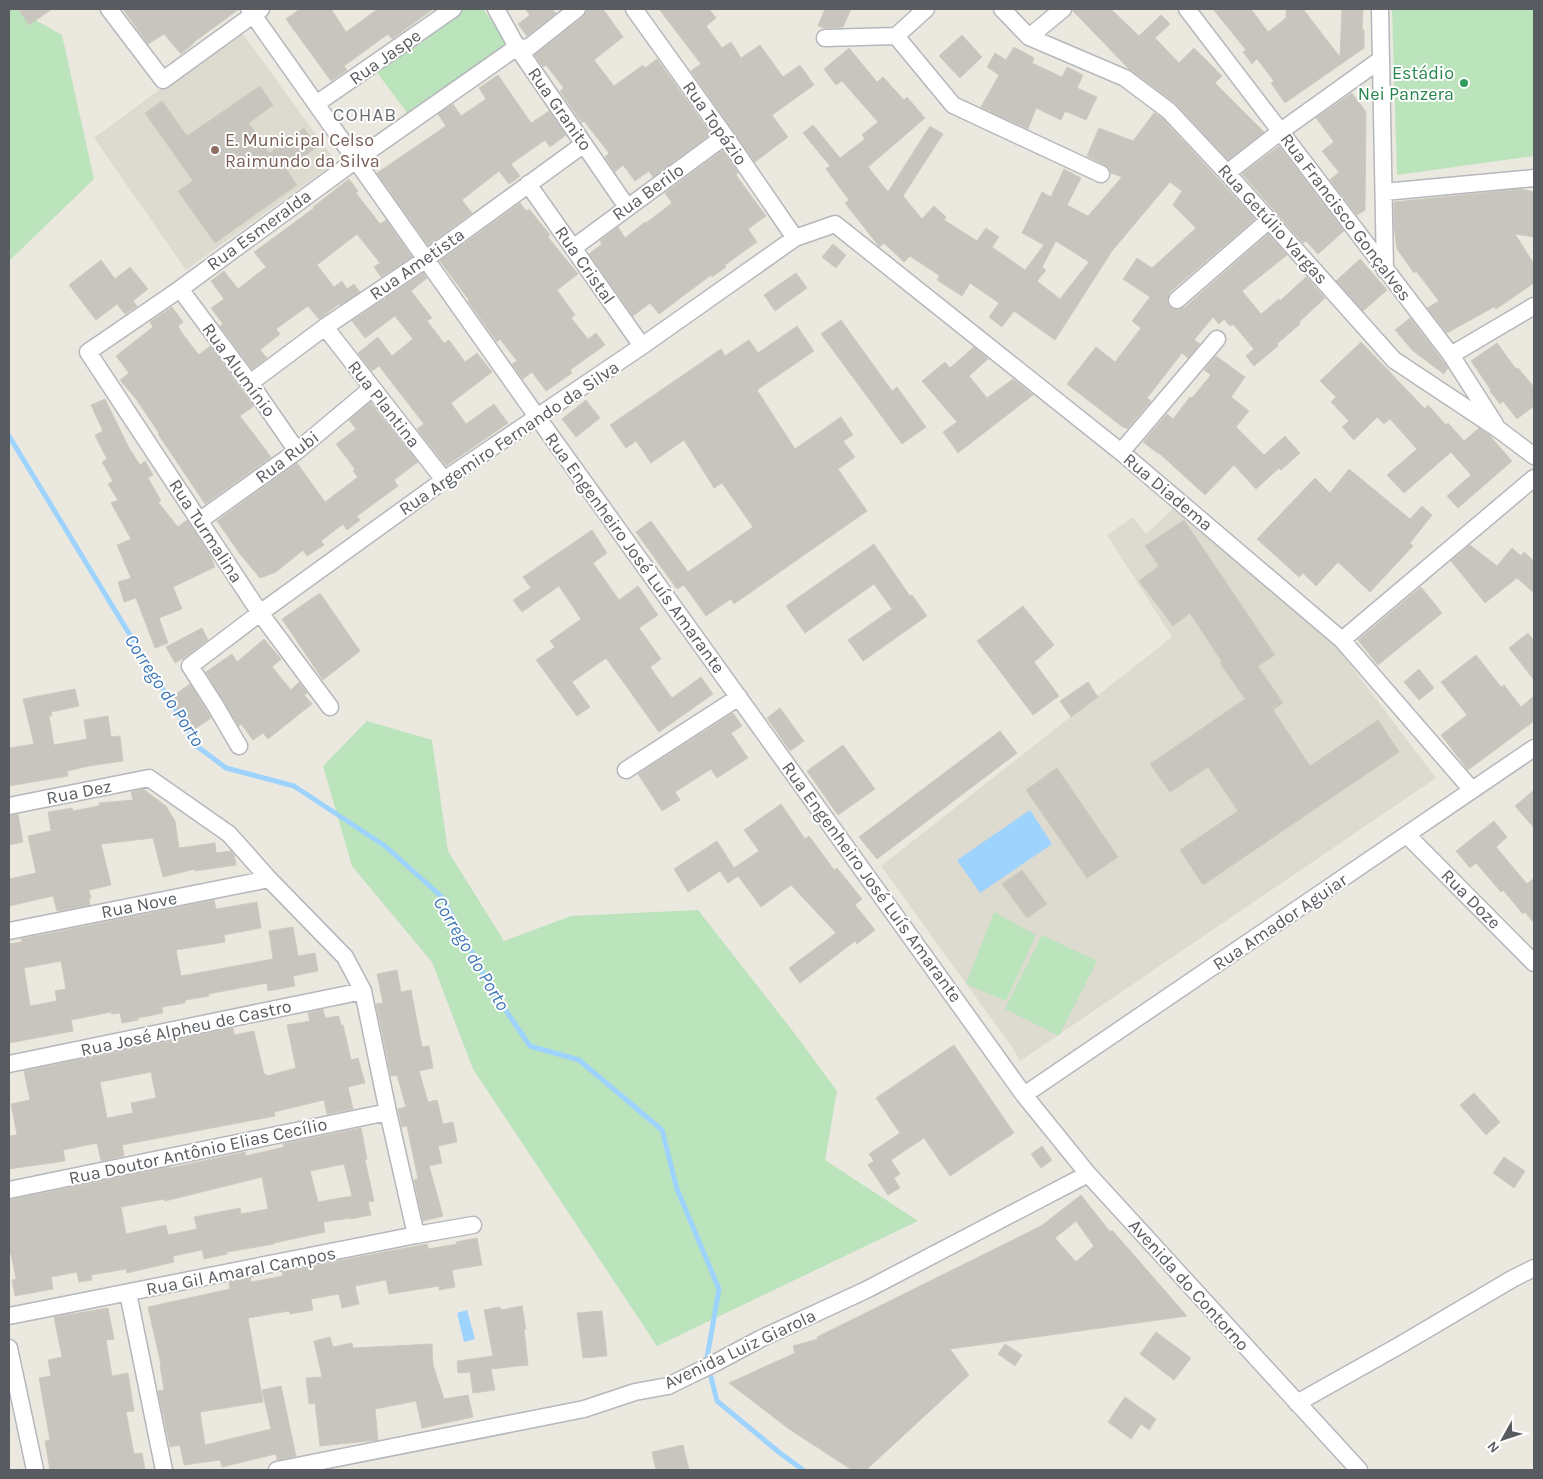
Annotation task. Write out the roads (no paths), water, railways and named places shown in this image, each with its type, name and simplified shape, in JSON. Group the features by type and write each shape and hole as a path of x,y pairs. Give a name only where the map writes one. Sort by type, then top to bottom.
{"street":[{"path":"110,9 163,80 254,11"},
{"name":"Rua Jaspe","path":"316,104 453,9"},
{"name":"Rua Granito","path":"496,9 517,47 627,207"},
{"name":"Rua Esmeralda","path":"88,352 180,289 356,160 517,47 528,48 578,9"},
{"name":"Rua Topázio","path":"634,9 795,238"},
{"path":"825,38 896,36 926,9"},
{"name":"Rua Getúlio Vargas","path":"1002,9 1029,38 1125,78 1169,111 1394,360 1498,429 1534,456"},
{"path":"1029,38 1063,9"},
{"name":"Rua Francisco Gonçalves","path":"1187,9 1385,270 1452,355 1498,429"},
{"path":"1380,9 1385,270"},
{"name":"Rua Engenheiro José Luís Amarante","path":"254,11 316,104 538,418 1024,1095"},
{"path":"896,36 953,104 1101,174"},
{"path":"1227,173 1281,131 1380,60"},
{"name":"Rua Berilo","path":"573,248 725,136"},
{"name":"Rua Ametista","path":"250,383 325,327 426,259 584,144"},
{"path":"1384,192 1534,178"},
{"name":"Rua Cristal","path":"528,184 642,346"},
{"path":"1177,300 1269,220"},
{"name":"Rua Argemiro Fernando da Silva","path":"239,746 190,666 444,480 538,418 795,238 835,224"},
{"name":"Rua Diadema","path":"835,224 1121,452 1342,640 1472,790"},
{"name":"Rua Alumínio","path":"180,289 298,451"},
{"path":"1452,355 1534,306"},
{"name":"Rua Plantina","path":"325,327 444,480"},
{"path":"1121,452 1217,339"},
{"name":"Rua Turmalina","path":"88,352 260,613 330,706"},
{"name":"Rua Rubi","path":"199,521 298,451 372,388"},
{"path":"1342,640 1534,478"},
{"path":"626,770 739,697"},
{"name":"Rua Amador Aguiar","path":"1024,1095 1534,748"},
{"name":"Rua Dez","path":"9,806 149,778 228,834 270,879"},
{"name":"Rua Doze","path":"1407,836 1534,963"},
{"path":"270,879 345,957 363,991 416,1235"},
{"name":"Rua Nove","path":"9,931 270,879"},
{"name":"Rua José Alpheu de Castro","path":"9,1064 363,991"},
{"name":"Avenida do Contorno","path":"1024,1095 1088,1174 1358,1470"},
{"name":"Rua Doutor Antônio Elias Cecílio","path":"9,1190 388,1112"},
{"name":"Avenida Luiz Giarola","path":"277,1470 584,1409 635,1392 668,1386 866,1290 1088,1174"},
{"name":"Rua Gil Amaral Campos","path":"9,1316 473,1225"},
{"path":"1297,1403 1534,1268"},
{"path":"128,1294 164,1470"},
{"path":"9,1348 34,1470"}],"water":[{"path":"1030,810 1052,844 980,893 957,860"},
{"path":"467,1310 475,1339 464,1342 457,1313"}],"waterway":[{"name":"Corrego do Porto","path":"9,436 198,747 226,768 294,786 385,846 442,897 492,990 530,1046 579,1060 662,1130 677,1189 719,1289 707,1358"},
{"name":"Corrego do Porto","path":"711,1377 717,1401 803,1470"}],"place":[{"name":"Estádio Nei Panzera","path":"1464,83"},
{"name":"E. Municipal Celso Raimundo da Silva","path":"215,150"}],"district":[{"name":"COHAB","path":"365,114"}]}
